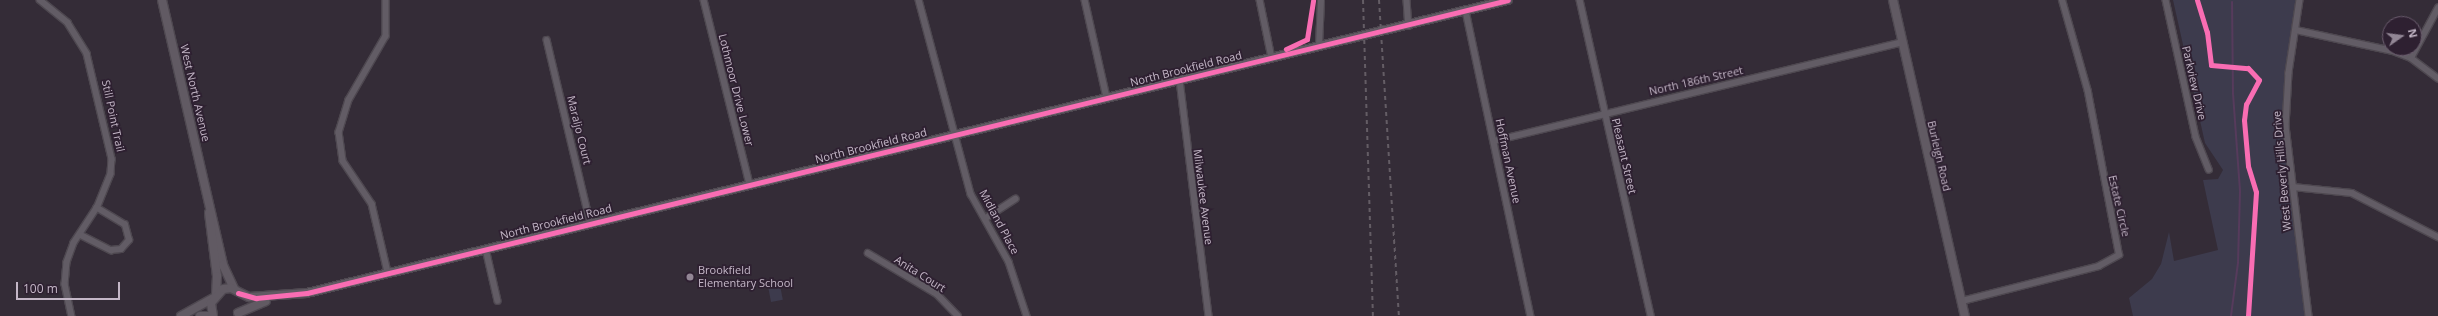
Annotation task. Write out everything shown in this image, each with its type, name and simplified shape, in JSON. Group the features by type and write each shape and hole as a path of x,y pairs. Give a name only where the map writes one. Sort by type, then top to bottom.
{"street":[{"name":"Still Point Trail","path":"40,0 78,36 95,75 112,159 111,174 97,208 70,253 65,276 72,316"},
{"name":"West North Avenue","path":"162,0 207,190 223,265 236,291"},
{"path":"386,0 386,36 349,100 338,132 343,161 374,209 388,272"},
{"name":"Lothmoor Drive Lower","path":"704,0 750,185"},
{"name":"Midland Place","path":"919,0 954,136 972,194 1009,262 1028,316"},
{"path":"1085,0 1107,98"},
{"path":"1260,0 1272,58"},
{"path":"1319,46 1321,0"},
{"path":"1407,0 1409,26"},
{"name":"North Brookfield Road","path":"236,291 249,298 280,296 388,272 954,136 1319,46 1409,26 1508,0"},
{"name":"Pleasant Street","path":"1580,0 1603,113 1651,316"},
{"name":"Burleigh Road","path":"1893,0 1965,316"},
{"name":"Estate Circle","path":"1962,301 2099,266 2119,255 2088,92 2062,0"},
{"name":"Parkview Drive","path":"2166,0 2196,137 2209,170"},
{"name":"West Beverly Hills Drive","path":"2300,0 2286,112 2293,187 2309,316"},
{"path":"2411,58 2438,8"},
{"name":"Hoffman Avenue","path":"1466,11 1531,316"},
{"path":"2296,30 2369,44 2411,58 2438,78"},
{"name":"Maraljo Court","path":"547,40 591,224"},
{"name":"North 186th Street","path":"1494,141 1603,113 1902,42"},
{"name":"Milwaukee Avenue","path":"1180,80 1209,316"},
{"path":"2293,187 2352,193 2438,237"},
{"name":"West North Avenue","path":"207,190 217,276 213,316"},
{"path":"986,218 1015,199"},
{"path":"81,235 111,250 121,249 129,240 125,226 97,208"},
{"path":"486,249 498,301"},
{"name":"Anita Court","path":"868,253 937,294 958,316"},
{"path":"181,316 223,289 236,291 237,315"},
{"name":"North Brookfield Road","path":"237,315 280,296"},
{"path":"200,316 208,316"}],"shaded area":[{"path":"2173,0 2298,0 2283,103 2287,165 2307,316 2133,316 2129,298 2152,279 2161,264 2169,232 2174,261 2218,250 2203,180 2218,179 2223,170 2205,143"},
{"path":"779,280 783,300 771,302 767,282"}],"waterway":[{"path":"2231,316 2238,263 2240,191 2233,94 2232,2"}],"railway":[{"path":"1363,0 1373,316"},
{"path":"1379,0 1399,316"}],"cycle path":[{"path":"1286,49 1307,39 1313,0"},
{"path":"238,293 256,298 307,293 1508,0"},
{"path":"2197,0 2207,32 2211,65 2248,68 2259,80 2246,104 2244,120 2248,166 2256,192 2248,316"}],"place":[{"name":"Brookfield Elementary School","path":"690,277"}]}
